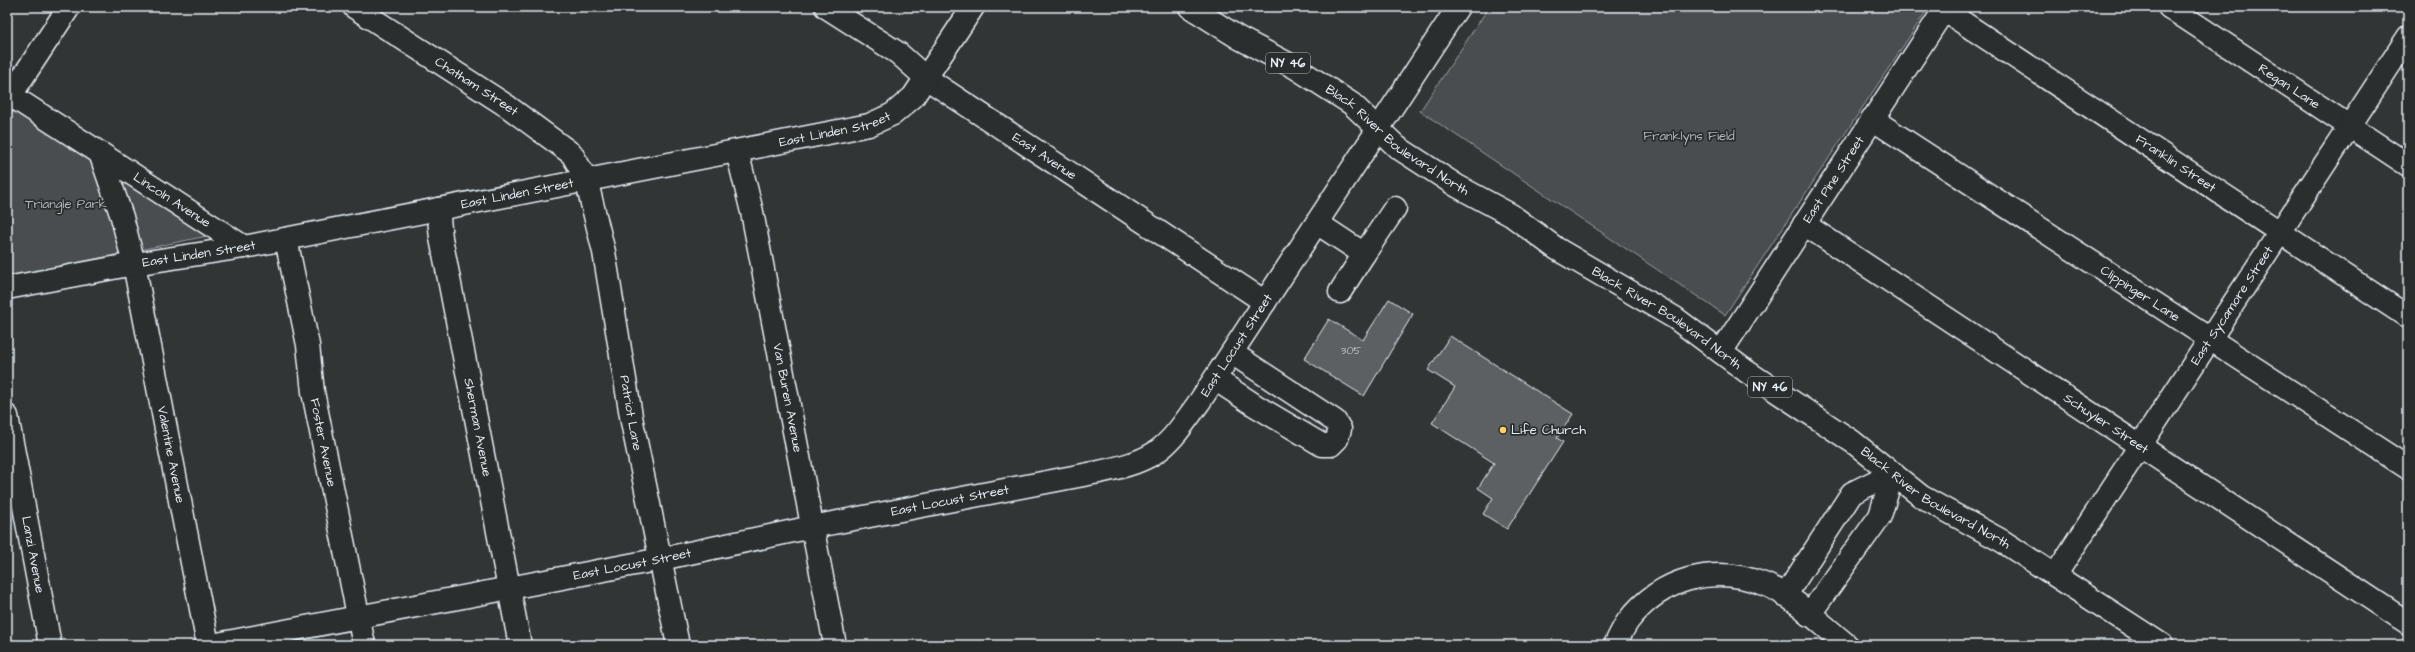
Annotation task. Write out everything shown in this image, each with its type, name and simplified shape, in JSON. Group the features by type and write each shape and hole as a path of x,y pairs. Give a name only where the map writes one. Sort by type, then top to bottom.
{"street":[{"path":"8,96 69,7"},
{"name":"Chatham Street","path":"354,7 507,106 572,154 586,179"},
{"name":"East Avenue","path":"826,7 898,53 926,78 1265,302"},
{"name":"East Linden Street","path":"7,288 134,264 244,247 586,179 869,125 893,114 913,97 973,7"},
{"name":"Black River Boulevard North","path":"1190,7 1238,38 1296,68 1346,100 1397,147 1450,182 1511,215 1557,249 1669,314 1746,371 1853,442 1922,497 1973,524 2056,574 2162,645"},
{"name":"East Locust Street","path":"212,645 661,559 812,527 1131,465 1151,456 1174,438 1215,379 1458,7"},
{"name":"Regan Lane","path":"2170,7 2408,165"},
{"name":"East Pine Street","path":"1721,352 1945,9"},
{"name":"Franklin Street","path":"1945,9 2408,317"},
{"name":"East Sycamore Street","path":"2056,574 2408,37"},
{"name":"Lincoln Avenue","path":"8,96 100,153 244,247"},
{"name":"Clippinger Lane","path":"1872,119 2210,337 2408,468"},
{"name":"Van Buren Avenue","path":"737,151 752,212 835,645"},
{"name":"Lincoln Avenue","path":"100,153 122,217 134,264"},
{"name":"Patriot Lane","path":"586,179 604,252 632,422 678,645"},
{"path":"1340,292 1395,208"},
{"name":"Sherman Avenue","path":"438,209 441,238 520,645"},
{"path":"1317,223 1364,254"},
{"name":"Schuyler Street","path":"1804,224 2408,623"},
{"name":"Foster Avenue","path":"286,239 308,345 313,392 364,645"},
{"name":"Valentine Avenue","path":"134,264 208,645"},
{"path":"1215,379 1256,406 1322,445 1331,445 1337,439 1340,429 1335,421 1232,353"},
{"name":"Lanzi Avenue","path":"7,416 50,645"},
{"path":"1785,596 1852,494 1893,473"},
{"path":"1809,615 1880,516 1893,473"},
{"path":"1615,645 1628,622 1637,611 1652,598 1681,580 1706,574 1738,577 1765,584 1785,596 1847,645"}],"green space":[{"name":"Franklyns Field","path":"1489,7 1929,7 1725,315 1420,111"},
{"name":"Triangle Park","path":"7,98 222,233 7,277"}],"building":[{"path":"1389,299 1413,314 1364,396 1304,359 1329,319 1363,340"},
{"name":"Life Church","path":"1450,336 1573,414 1557,438 1563,442 1507,529 1483,514 1493,498 1478,488 1494,463 1432,423 1455,387 1428,370"}],"place":[{"name":"Life Church","path":"1503,430"}]}
